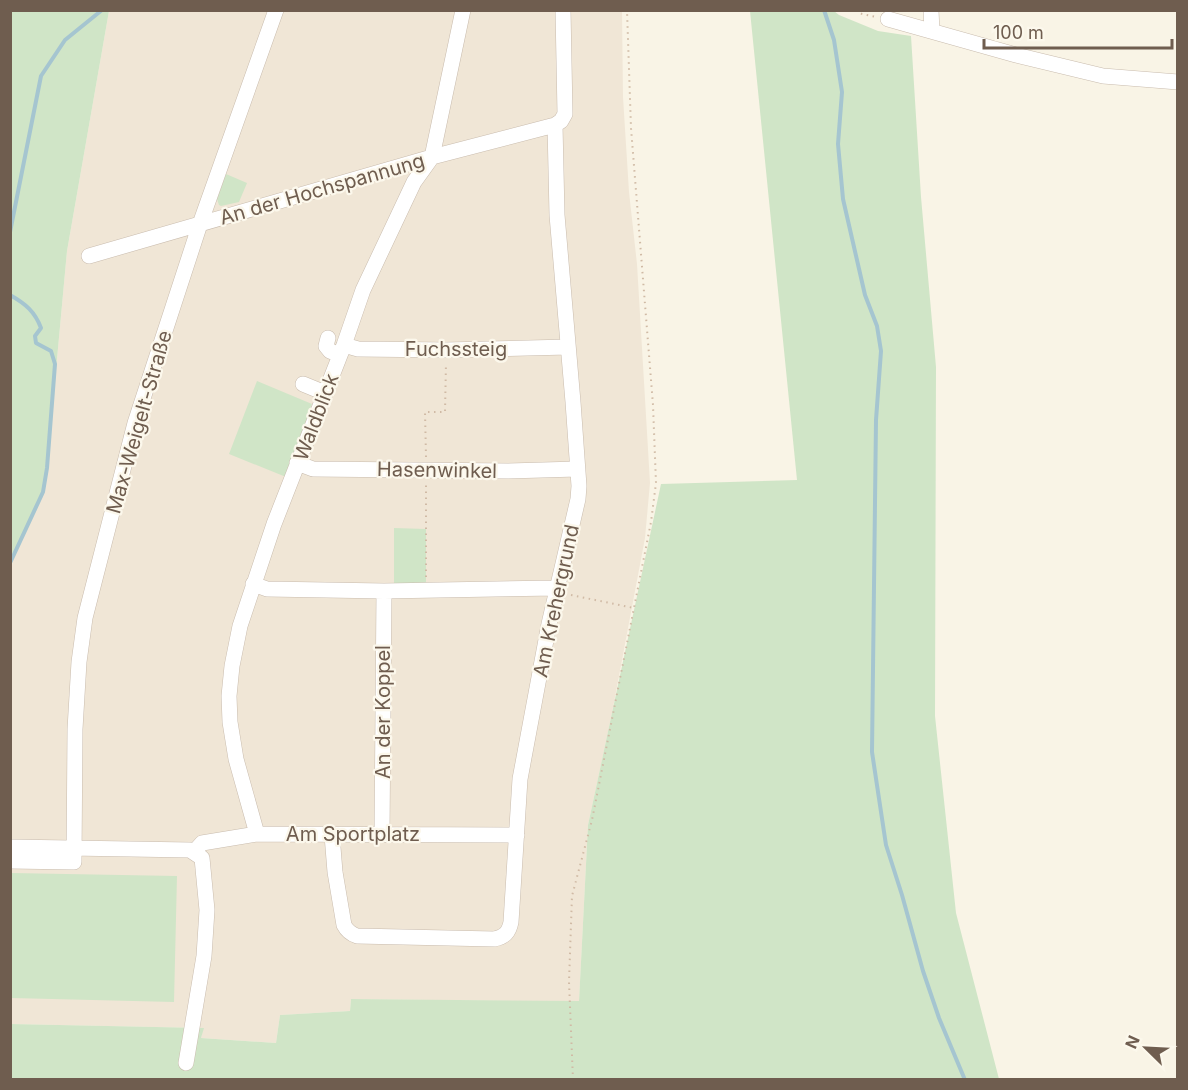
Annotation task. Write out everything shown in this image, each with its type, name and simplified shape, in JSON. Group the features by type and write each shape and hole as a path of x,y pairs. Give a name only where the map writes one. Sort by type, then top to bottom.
{"street":[{"name":"Max-Weigelt-Straße","path":"75,847 75,729 86,618 135,423 200,224 276,10"},
{"name":"Waldblick","path":"257,834 236,759 230,722 235,647 240,626 253,584 363,290 414,182 432,158 463,10"},
{"name":"Am Krehergrund","path":"332,834 335,873 344,925 351,934 494,939 501,938 507,933 510,927 518,835 520,779 556,590 578,499 579,486 557,215 555,125 566,114 563,10"},
{"path":"931,10 932,31"},
{"path":"888,19 1016,55 1103,76 1178,82"},
{"name":"An der Hochspannung","path":"89,256 555,125"},
{"path":"379,173 379,189"},
{"path":"328,338 326,346 328,349 342,350"},
{"name":"Fuchssteig","path":"342,350 568,347"},
{"path":"303,384 325,393"},
{"name":"Hasenwinkel","path":"297,464 313,469 508,471 577,469"},
{"path":"253,584 267,590 556,590"},
{"name":"An der Koppel","path":"382,834 384,591"},
{"name":"Am Sportplatz","path":"10,848 75,847 190,850 194,852 202,843 257,834 518,835"},
{"path":"10,861 74,862 75,847"},
{"path":"186,1063 204,956 207,909 202,858 194,852"}],"path":[{"path":"573,1080 569,982 572,896 592,820 651,522 656,483 654,405 631,128 627,10"},
{"path":"856,10 862,14 888,19"},
{"path":"426,589 425,412 445,412 446,350"},
{"path":"556,590 634,608"}],"shaded area":[{"path":"109,11 622,11 623,97 629,192 637,264 650,483 645,538 588,825 579,1002 351,999 350,1011 280,1015 276,1043 201,1038 203,1028 11,1024 11,563 45,489 67,251"}],"green space":[{"path":"11,10 109,11 67,251 45,489 11,563"},
{"path":"750,11 834,11 878,31 911,36 921,197 936,367 935,716 956,913 999,1079 11,1080 11,1024 204,1028 201,1038 276,1043 280,1015 350,1011 351,999 579,1001 588,825 661,484 797,480"},
{"path":"226,174 247,183 239,202 221,206 217,199"},
{"path":"257,381 312,404 286,477 229,454"},
{"path":"394,528 426,529 426,589 394,590"},
{"path":"11,873 177,876 174,1002 11,998"}],"waterway":[{"path":"10,232 41,76 65,40 102,10"},
{"path":"824,10 834,40 842,92 838,144 843,199 865,295 877,326 881,351 876,420 872,752 886,845 923,971 939,1018 965,1080"},
{"path":"10,295 25,305 36,317 41,328 35,336 36,343 51,351 55,364 43,492 10,563"}]}
